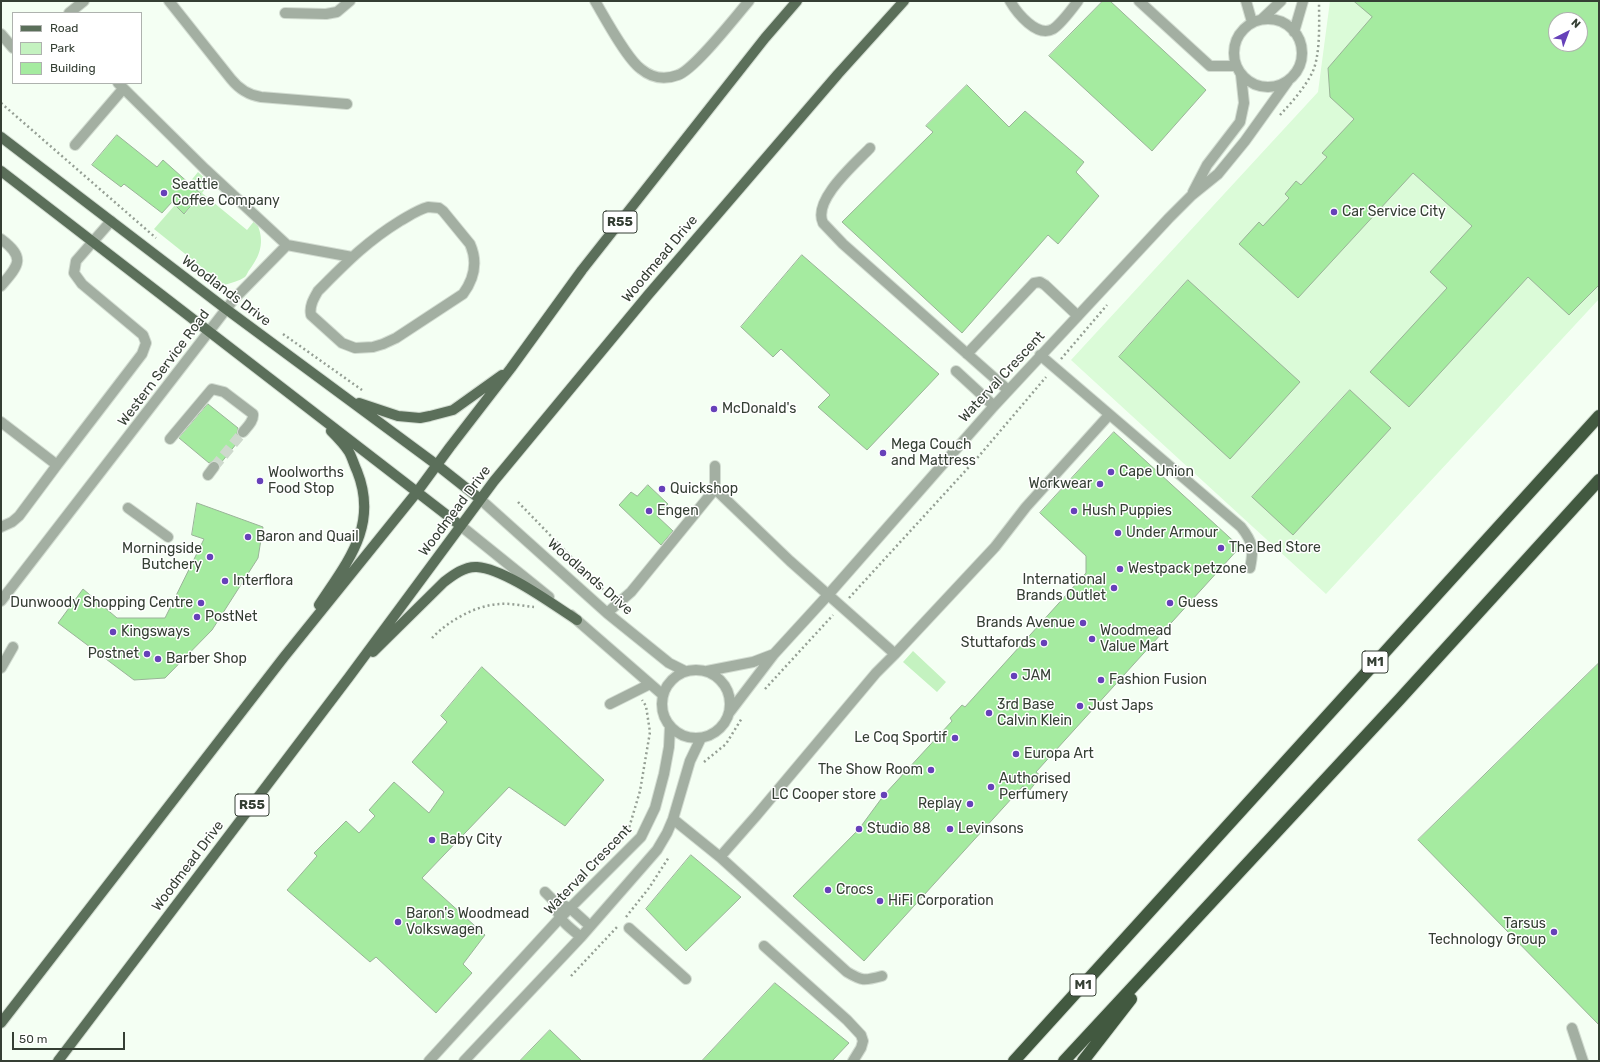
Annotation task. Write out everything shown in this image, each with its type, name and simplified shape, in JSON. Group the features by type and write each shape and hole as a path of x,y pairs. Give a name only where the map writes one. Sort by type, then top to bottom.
{"highway":[{"name":"M1","path":"1014,1061 1599,416"},
{"name":"M1","path":"1064,1061 1399,700 1599,480"},
{"path":"1083,1061 1180,935"}],"main road":[{"name":"R55","path":"1,1022 284,657 417,492 512,368 582,270 765,38 797,1"},
{"name":"Woodmead Drive","path":"58,1061 349,677 480,499 648,295 838,74 904,1"},
{"name":"Woodlands Drive","path":"1,137 226,309 437,465 480,499"},
{"path":"1,171 94,241 461,526"},
{"path":"344,397 370,408 398,416 420,418 453,410 512,368"},
{"path":"284,657 351,557 358,543 364,518 365,496 349,452 318,415"},
{"path":"349,677 444,582 453,575 469,568 477,567 495,571 529,589 577,620"}],"street":[{"path":"70,12 84,1"},
{"path":"169,1 231,79 242,90 254,96 261,97 347,104"},
{"path":"285,13 326,14 337,12 350,1"},
{"path":"595,1 629,56 640,69 653,76 668,78 680,75 692,66 750,1"},
{"path":"1010,1 1022,18 1039,30 1045,30 1054,28 1078,1"},
{"path":"1139,1 1210,66 1236,66"},
{"path":"1246,1 1257,21"},
{"path":"1257,21 1272,19 1282,22 1294,32 1301,45 1302,55 1296,74 1279,86 1269,88 1254,84 1241,76 1233,56 1234,46 1238,36 1244,28 1257,21 1281,1"},
{"path":"1294,32 1303,1"},
{"path":"1,34 12,47"},
{"name":"Waterval Crescent","path":"1192,195 1207,164 1240,122 1244,103 1241,76"},
{"name":"Waterval Crescent","path":"729,713 774,654 828,595 1008,390 1162,225 1192,195 1218,174 1245,141 1288,81"},
{"path":"76,145 121,86 205,169 287,245 352,257"},
{"path":"870,148 831,189 821,210 821,219 823,223 843,244 1008,390"},
{"path":"428,207 443,211 470,244 473,250 475,266 471,281 464,294 396,338 373,347 355,348 342,344 314,319 310,312 318,291 352,257 381,233 419,210 428,207"},
{"path":"1,527 12,522 19,516 142,354 146,343 145,338 138,330 82,284 76,276 74,269 76,261 111,221"},
{"path":"1,239 15,252 18,260 16,267 1,286"},
{"name":"Western Service Road","path":"1,601 226,309 239,293 287,245"},
{"path":"967,354 1034,283 1040,282 1045,285 1078,316"},
{"path":"1040,355 1109,416 1241,527 1252,543 1253,550 1250,568"},
{"path":"956,371 994,406"},
{"path":"170,438 212,389 224,392 253,414 250,423 242,432"},
{"path":"720,857 876,673 995,547 1026,507 1109,416"},
{"path":"1,422 57,465"},
{"path":"607,613 618,605 631,592 715,489 715,466"},
{"path":"715,489 841,607 894,654"},
{"name":"Woodlands Drive","path":"480,499 607,613 669,663 685,671"},
{"path":"128,508 168,537"},
{"path":"461,526 577,620 663,695"},
{"path":"1,668 13,647"},
{"name":"Waterval Crescent","path":"706,671 753,662 774,654"},
{"path":"696,669 706,671 716,676 725,684 730,694 731,706 728,717 722,727 712,734 701,738 690,737 679,733 670,726 662,706 663,695 671,680 685,671 696,669"},
{"path":"610,704 650,684"},
{"name":"Waterval Crescent","path":"429,1061 560,918 641,837 655,808 664,774 669,748 670,726"},
{"path":"464,1061 581,937 657,850 673,819 690,762 701,738"},
{"path":"673,819 720,857 847,972 863,980 882,976"},
{"path":"545,892 555,902 570,908 590,926"},
{"path":"555,902 560,918 581,937"},
{"path":"629,928 686,979"},
{"path":"764,946 847,1020 861,1035 863,1041 861,1048 853,1061"},
{"path":"1572,1028 1583,1061"}],"path":[{"path":"1276,120 1312,74 1317,50 1319,21 1318,1"},
{"path":"1,103 158,240"},
{"path":"763,691 979,456 1054,368 1079,336 1110,302"},
{"path":"278,330 367,394"},
{"path":"518,502 618,605"},
{"path":"432,638 441,628 482,606 501,604 538,607"},
{"path":"613,846 629,828 640,791 650,732 646,706 636,692"},
{"path":"700,764 726,744 738,728 744,715"},
{"path":"571,976 596,950 649,888 671,854"}],"shaded area":[{"path":"1330,1 1599,1 1599,299 1326,594 1071,360 1318,92"}],"green space":[{"path":"198,172 210,183 202,193 247,230 255,220 258,227 261,245 257,257 246,276 238,281 224,285 154,229 175,205 185,214 201,194 189,183"},
{"path":"913,651 946,682 937,692 903,662"}],"building":[{"path":"1103,1 1110,1 1206,90 1152,151 1049,56"},
{"path":"1354,1 1599,1 1599,285 1569,315 1528,277 1409,407 1370,372 1447,288 1430,272 1472,226 1413,173 1298,298 1239,244 1259,222 1263,226 1289,198 1285,194 1296,181 1301,185 1327,157 1322,153 1354,119 1330,97 1328,68 1372,17"},
{"path":"967,85 1009,127 1025,111 1084,162 1076,172 1099,196 1058,244 1048,235 962,333 842,222 933,132 926,126"},
{"path":"117,135 157,167 163,160 201,194 184,214 172,202 162,213 124,184 121,187 92,165"},
{"path":"802,255 939,374 867,450 818,407 830,395 781,349 773,357 741,327"},
{"path":"1188,280 1300,382 1230,459 1119,357"},
{"path":"1350,390 1391,428 1293,535 1252,497"},
{"path":"208,404 238,428 237,434 241,438 220,464 214,461 209,463 179,438"},
{"name":"Woodmead Value Mart","path":"1114,432 1240,547 1036,772 1041,776 1029,791 1023,786 864,961 793,896 859,829 884,795 952,721 950,718 962,705 965,707 1086,573 1086,556 1040,513"},
{"path":"648,485 668,504 657,516 673,531 661,545 619,505 631,492 637,496"},
{"name":"Dunwoody Shopping Centre","path":"197,503 263,527 258,558 212,630 165,678 134,680 58,623 83,589 117,618 165,618 204,539 192,535"},
{"name":"Tarsus Technology Group","path":"1599,663 1599,1025 1418,840"},
{"path":"482,667 604,780 565,826 509,787 422,878 485,935 463,964 472,973 436,1013 376,957 370,962 287,890 317,856 314,853 346,821 359,833 375,816 369,810 394,782 429,813 444,792 412,762 447,722 441,716"},
{"path":"691,855 741,897 686,951 646,909"},
{"path":"775,983 849,1043 832,1061 702,1061"},
{"path":"550,1030 582,1061 520,1061"}],"tunnel":[{"path":"214,467 243,432"}],"place":[{"name":"Seattle Coffee Company","path":"164,193"},
{"name":"Car Service City","path":"1334,212"},
{"name":"McDonald's","path":"714,409"},
{"name":"Mega Couch and Mattress","path":"883,453"},
{"name":"Cape Union","path":"1111,472"},
{"name":"Woolworths Food Stop","path":"260,481"},
{"name":"Workwear","path":"1100,484"},
{"name":"Quickshop","path":"662,489"},
{"name":"Engen","path":"649,511"},
{"name":"Hush Puppies","path":"1074,511"},
{"name":"Under Armour","path":"1118,533"},
{"name":"Baron and Quail","path":"248,537"},
{"name":"The Bed Store","path":"1221,548"},
{"name":"Morningside Butchery","path":"210,557"},
{"name":"Westpack petzone","path":"1120,569"},
{"name":"Interflora","path":"225,581"},
{"name":"International Brands Outlet","path":"1114,588"},
{"name":"Dunwoody Shopping Centre","path":"201,603"},
{"name":"Guess","path":"1170,603"},
{"name":"PostNet","path":"197,617"},
{"name":"Brands Avenue","path":"1083,623"},
{"name":"Kingsways","path":"113,632"},
{"name":"Woodmead Value Mart","path":"1092,639"},
{"name":"Stuttafords","path":"1044,643"},
{"name":"Postnet","path":"147,654"},
{"name":"Barber Shop","path":"158,659"},
{"name":"JAM","path":"1014,676"},
{"name":"Fashion Fusion","path":"1101,680"},
{"name":"Just Japs","path":"1080,706"},
{"name":"3rd Base Calvin Klein","path":"989,713"},
{"name":"Le Coq Sportif","path":"955,738"},
{"name":"Europa Art","path":"1016,754"},
{"name":"The Show Room","path":"931,770"},
{"name":"Authorised Perfumery","path":"991,787"},
{"name":"LC Cooper store","path":"884,795"},
{"name":"Replay","path":"970,804"},
{"name":"Studio 88","path":"859,829"},
{"name":"Levinsons","path":"950,829"},
{"name":"Baby City","path":"432,840"},
{"name":"Crocs","path":"828,890"},
{"name":"HiFi Corporation","path":"880,901"},
{"name":"Baron's Woodmead Volkswagen","path":"398,922"},
{"name":"Tarsus Technology Group","path":"1554,932"}]}
